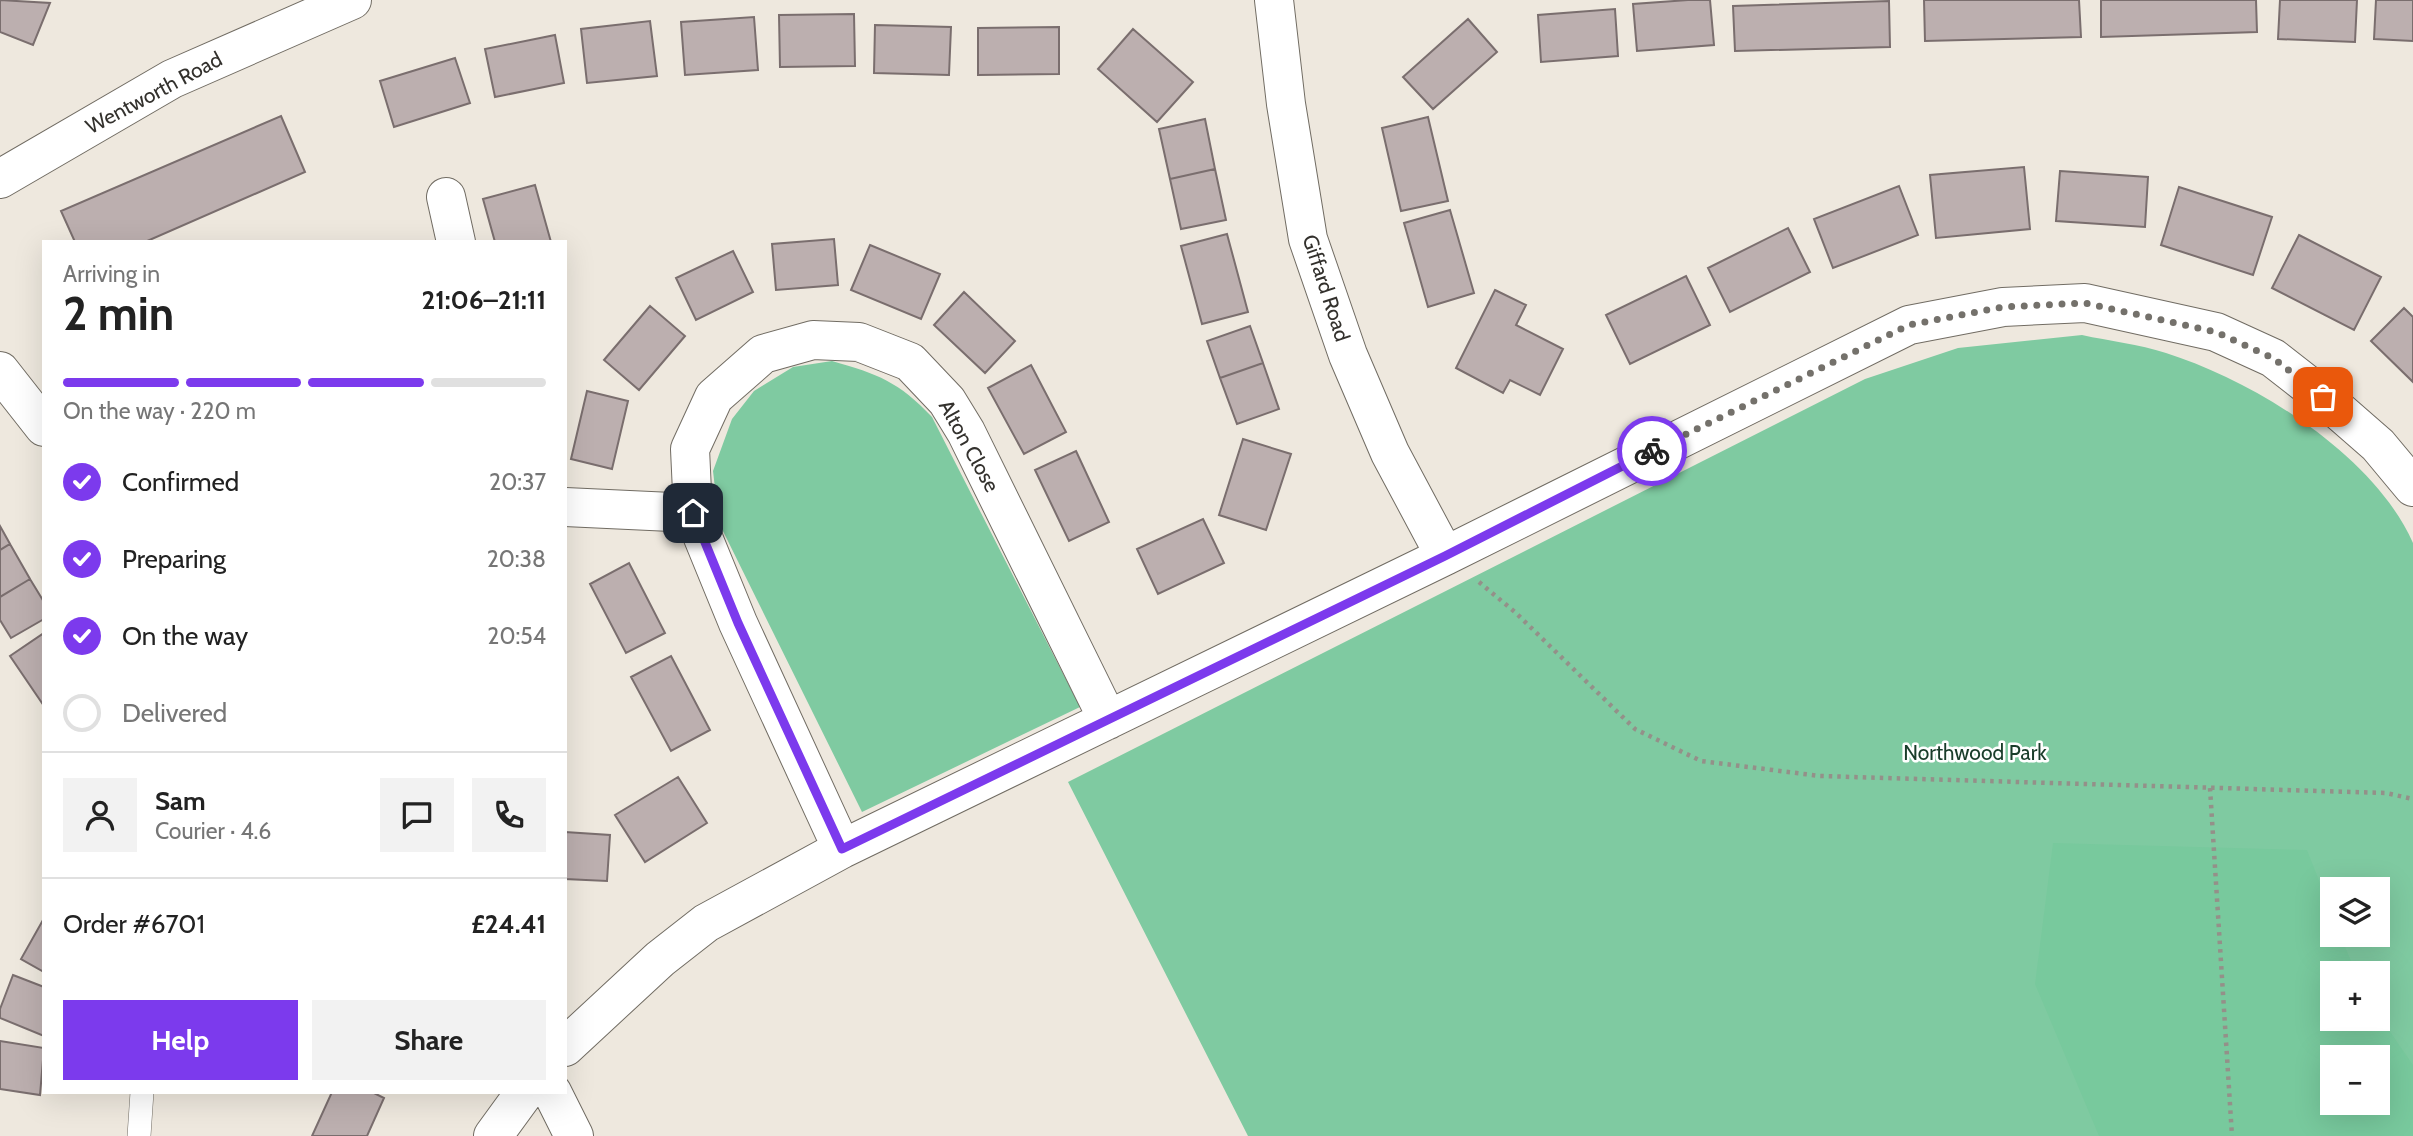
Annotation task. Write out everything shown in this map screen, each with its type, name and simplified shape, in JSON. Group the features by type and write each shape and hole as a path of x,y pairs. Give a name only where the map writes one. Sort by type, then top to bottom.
{"street":[{"name":"Wentworth Road","path":"0,178 172,79 352,0"},
{"name":"Giffard Road","path":"1274,0 1286,104 1308,239 1348,355 1390,453 1445,556"},
{"path":"446,197 456,240"},
{"path":"567,1044 660,959 706,923 842,849 1445,556 1909,325 2003,307 2085,303 2216,332 2273,358 2323,397 2378,445 2413,487"},
{"name":"Alton Close","path":"842,849 738,623 693,513 690,449 714,397 764,354 813,340 859,342 910,362 947,401 966,432 1108,720"},
{"path":"0,371 42,424"},
{"path":"567,507 693,513"},
{"path":"493,1136 524,1094"},
{"path":"553,1094 574,1136"}],"lane":[{"path":"139,1136 142,1094"}],"path":[{"path":"1445,556 1516,613 1634,729 1701,761 1820,776 2386,793 2413,799"},
{"path":"1921,779 2210,787"},
{"path":"2210,787 2232,1136"}],"green space":[{"name":"Northwood Park","path":"2082,335 2156,350 2237,382 2273,402 2341,452 2370,480 2395,511 2413,543 2413,1136 1248,1136 1068,782 1865,379 1958,348"},
{"path":"832,361 862,370 898,387 932,417 1080,707 862,812 719,523 713,471 732,419 754,391 793,367"},
{"path":"2053,843 2307,850 2320,883 2320,947 2345,947 2351,961 2320,961 2320,1031 2390,1031 2413,1065 2413,1136 2099,1136 2035,984"}],"building":[{"path":"0,0 50,3 33,45 0,32"},
{"path":"1710,0 1714,45 1637,51 1633,4"},
{"path":"1924,0 2079,0 2081,37 1925,41"},
{"path":"2101,0 2256,0 2257,32 2101,37"},
{"path":"2280,0 2357,0 2355,42 2278,39"},
{"path":"2376,0 2413,0 2413,41 2374,39"},
{"path":"1889,1 1890,47 1735,51 1733,6"},
{"path":"1615,9 1618,56 1541,62 1538,15"},
{"path":"854,14 855,66 780,67 779,15"},
{"path":"754,17 758,70 685,75 681,22"},
{"path":"1468,19 1497,52 1433,109 1403,77"},
{"path":"650,21 657,76 587,83 581,29"},
{"path":"875,25 951,27 949,75 874,73"},
{"path":"1059,27 1059,74 978,75 978,28"},
{"path":"1133,29 1193,82 1157,122 1098,69"},
{"path":"555,35 564,83 495,97 485,49"},
{"path":"455,58 470,103 394,127 380,81"},
{"path":"281,116 305,172 150,240 74,240 61,211"},
{"path":"1428,117 1448,201 1401,211 1382,128"},
{"path":"1205,119 1215,169 1170,179 1159,129"},
{"path":"2024,167 2030,229 1936,238 1930,175"},
{"path":"1215,169 1226,220 1181,229 1170,179"},
{"path":"2060,171 2148,177 2145,227 2056,221"},
{"path":"535,185 550,240 494,240 483,199"},
{"path":"1899,186 1918,235 1833,268 1814,219"},
{"path":"2179,187 2272,217 2253,275 2161,245"},
{"path":"1450,210 1474,293 1428,307 1404,223"},
{"path":"1788,228 1810,272 1730,312 1708,268"},
{"path":"1227,234 1248,312 1202,324 1181,246"},
{"path":"2299,235 2381,277 2354,330 2272,288"},
{"path":"834,239 838,285 776,290 772,244"},
{"path":"870,245 940,274 921,319 851,290"},
{"path":"733,251 753,292 696,320 676,278"},
{"path":"1686,276 1710,325 1630,364 1606,315"},
{"path":"1495,290 1526,305 1516,325 1563,349 1540,395 1510,380 1503,393 1456,368"},
{"path":"964,292 1015,341 985,373 934,325"},
{"path":"650,306 685,336 639,390 604,360"},
{"path":"2404,308 2413,317 2413,382 2371,341"},
{"path":"1250,326 1263,363 1220,378 1207,341"},
{"path":"1263,363 1279,409 1237,424 1220,378"},
{"path":"1031,365 1066,432 1024,454 988,388"},
{"path":"587,391 628,401 612,469 571,459"},
{"path":"1243,439 1291,454 1266,530 1219,515"},
{"path":"1076,451 1109,522 1069,541 1035,470"},
{"path":"1203,519 1224,563 1158,594 1137,549"},
{"path":"0,526 10,544 0,550"},
{"path":"10,544 30,579 0,597 0,550"},
{"path":"629,563 665,633 626,653 590,584"},
{"path":"30,579 42,599 42,620 11,638 0,620 0,597"},
{"path":"42,634 42,703 10,656"},
{"path":"671,656 710,730 671,751 631,677"},
{"path":"678,777 707,823 645,862 615,815"},
{"path":"567,832 610,835 607,881 567,879"},
{"path":"42,922 42,971 21,959"},
{"path":"13,975 42,986 42,1035 0,1018 0,1009"},
{"path":"0,1041 42,1048 40,1095 0,1089"},
{"path":"331,1094 376,1094 384,1098 367,1136 312,1136"}],"way so far":[{"path":"1652,451 1909,325 2003,307 2085,303 2216,332 2273,358 2323,397"}],"route":[{"path":"693,513 738,623 842,849 1445,556 1652,451"}]}
